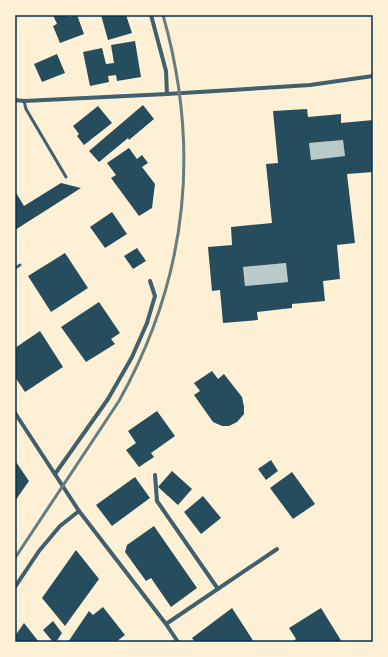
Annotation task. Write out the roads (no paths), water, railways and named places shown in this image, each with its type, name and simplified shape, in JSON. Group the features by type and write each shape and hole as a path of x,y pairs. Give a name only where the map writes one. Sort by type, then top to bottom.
{"street":[{"path":"151,15 166,71 167,94"},
{"path":"15,100 24,101 167,94 310,85 373,76"},
{"path":"55,474 108,398 132,357 147,323 155,296 150,281"},
{"path":"15,414 79,511 166,624 178,642"},
{"path":"155,475 156,501 218,589"},
{"path":"15,587 39,551 60,526 79,511"},
{"path":"166,624 277,549"}],"lane":[{"path":"24,101 26,109 66,177"},
{"path":"15,268 20,265"}],"railway":[{"path":"15,558 119,401 142,355 160,308 173,261 181,212 184,164 182,115 175,65 163,15"}]}
